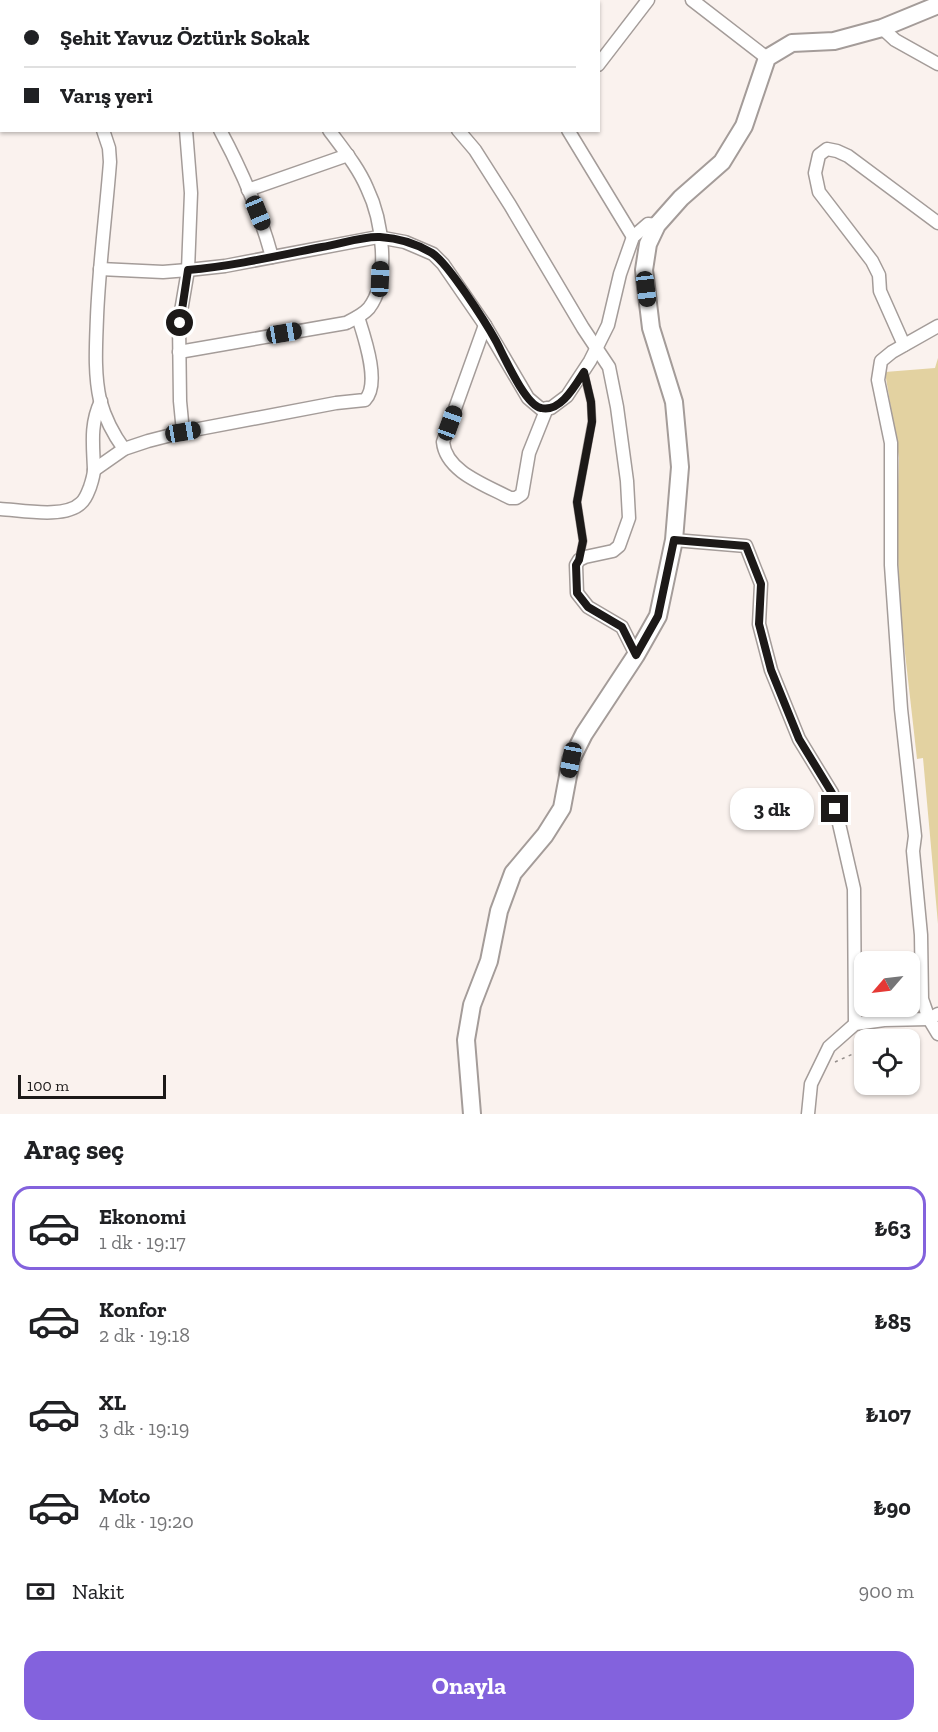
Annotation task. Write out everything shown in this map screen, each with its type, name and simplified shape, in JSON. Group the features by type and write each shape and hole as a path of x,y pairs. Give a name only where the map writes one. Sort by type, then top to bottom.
{"street":[{"path":"600,63 610,53 648,0"},
{"path":"692,0 767,58"},
{"path":"472,1114 466,1040 472,1005 489,962 499,911 513,873 545,835 562,808 571,760 584,734 636,655 658,616 674,540 680,467 674,402 651,328 644,270 648,244 657,225 681,198 722,162 744,126 767,58 792,43 834,41 882,28 934,4"},
{"path":"882,28 895,40 938,64"},
{"path":"104,132 109,148 110,162 100,269 97,383 110,427 124,449"},
{"path":"183,432 179,352 180,323 188,270 191,193 186,132"},
{"path":"221,132 263,226 272,257"},
{"path":"179,352 346,323 369,308 380,279 381,237 375,208 367,187 348,155 331,132"},
{"path":"460,132 475,150 510,205 583,328 609,367 630,502 629,518 619,546 613,551 579,560 576,565 577,593 581,600 601,616 622,627 636,655"},
{"path":"569,132 633,237"},
{"path":"904,345 880,291 879,275 872,261 819,192 815,173 819,155 827,149 848,156 938,223"},
{"path":"248,190 348,155"},
{"path":"100,269 163,272 188,270 225,266 381,237 405,242 433,254 443,264 485,325 528,398 541,409 558,404 567,396 584,372 608,325 620,274 633,237 648,224 657,225"},
{"path":"94,470 124,449 183,432 336,403 365,400 371,392 371,375 358,317"},
{"path":"485,325 442,442 444,454 462,472 510,498 516,498 522,494 529,453 547,408"},
{"path":"938,326 881,361 878,380 891,444 891,565 898,675 915,836 913,851 921,935 922,999 934,1017 938,1034"},
{"path":"0,509 62,511 81,503 87,495 94,470 93,425 101,401"},
{"path":"674,540 746,546 761,584 759,624 771,670 799,739 832,793 854,889 855,1024"},
{"path":"808,1114 811,1084 829,1047 855,1024 934,1017"}],"lane":[{"path":"579,560 583,541 577,502 592,422 591,402 584,372"}],"path":[{"path":"818,1070 854,1054"}],"shaded area":[{"path":"938,358 938,924 923,758 917,759 899,600 897,514 899,458 885,372 935,368"}],"route":[{"path":"180,323 188,270 225,266 378,237 405,242 433,254 443,264 478,314 514,376 536,406 541,409 551,408 558,404 567,396 584,372 591,402 592,422 577,502 583,541 576,565 577,593 581,600 601,616 617,622 622,627 636,655 658,616 674,540 746,546 761,584 759,624 771,670 799,739 832,793 835,809"}]}
